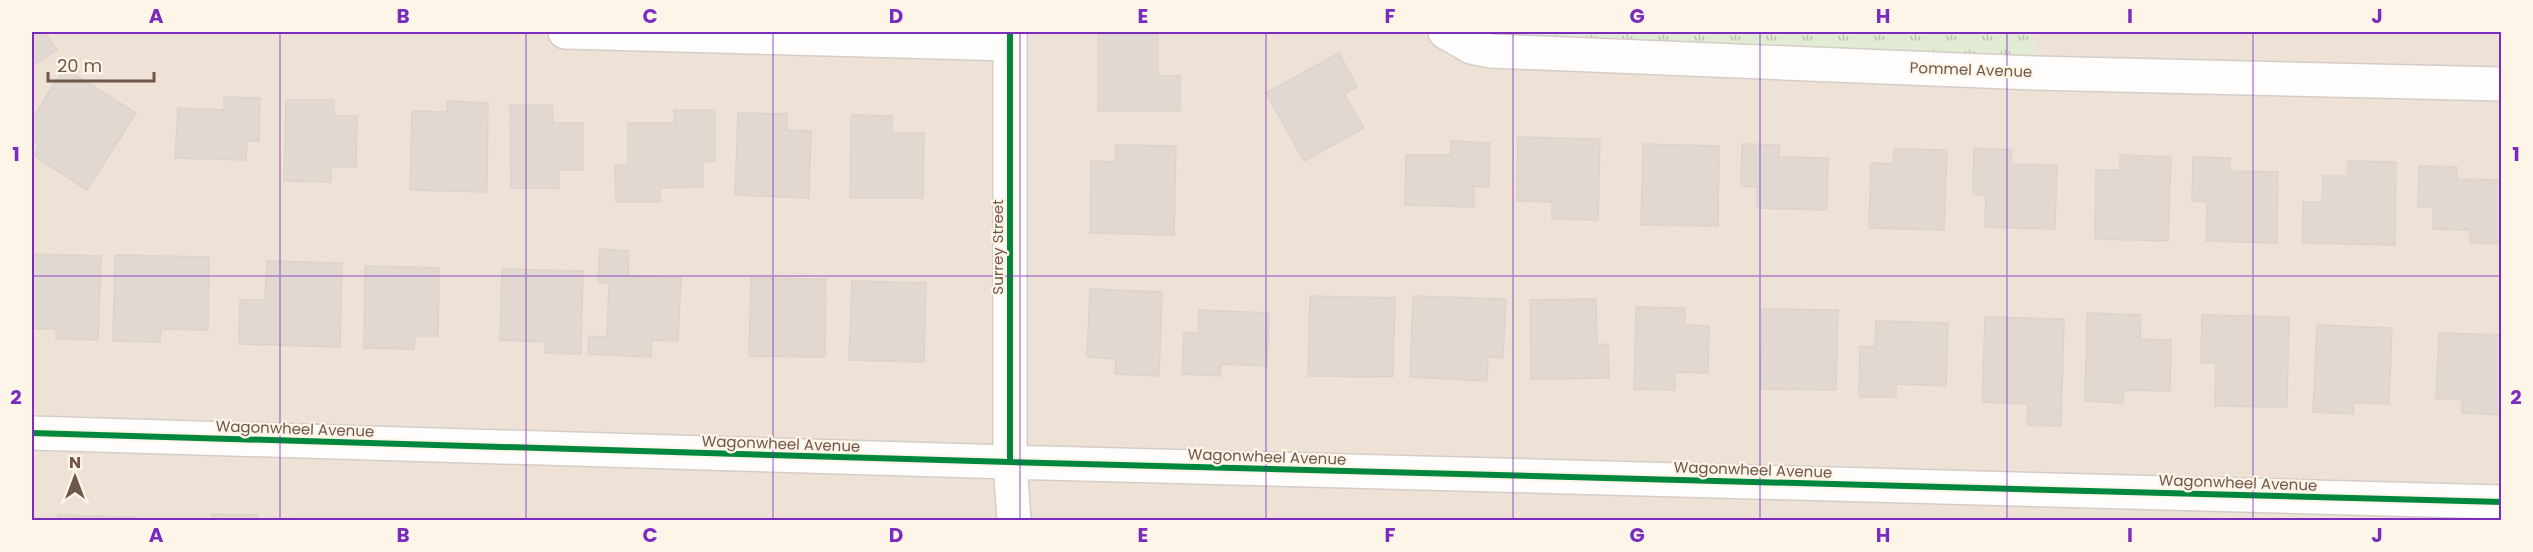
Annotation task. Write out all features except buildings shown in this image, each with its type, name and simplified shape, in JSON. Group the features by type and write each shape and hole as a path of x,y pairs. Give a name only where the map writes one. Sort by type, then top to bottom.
{"street":[{"path":"565,32 1010,38"},
{"name":"Pommel Avenue","path":"1445,32 1471,47 1491,51 2034,73 2502,84"},
{"name":"Surrey Street","path":"1010,38 1010,462 1014,520"},
{"name":"Wagonwheel Avenue","path":"32,433 2502,502"},
{"name":"Surrey Street","path":"999,520 1010,462"}],"shaded area":[{"path":"32,32 2501,32 2501,520 32,520"}],"green space":[{"path":"1454,32 2034,32 2034,73 1477,52"}],"cycle path":[{"path":"1010,32 1010,462"},
{"path":"32,433 2502,502"}]}
